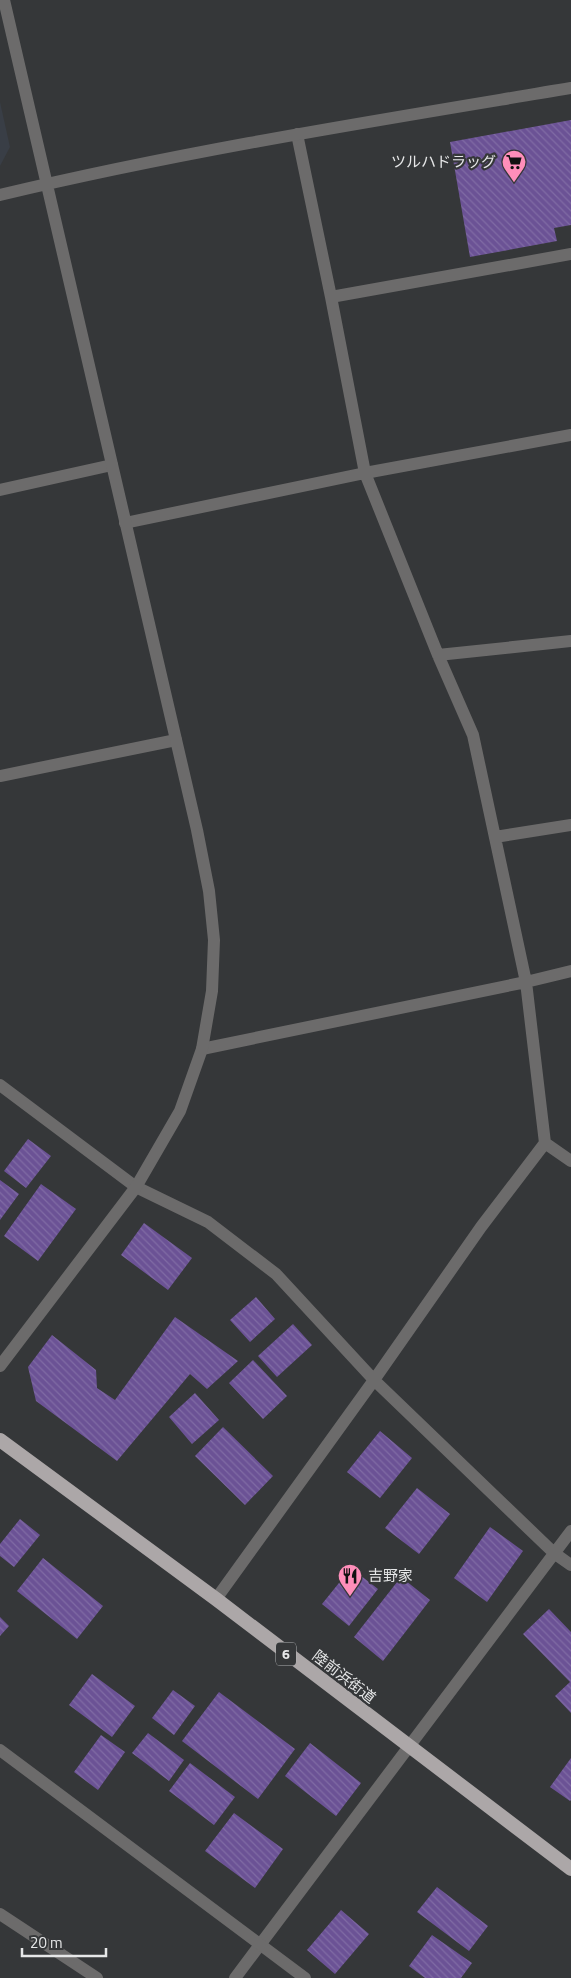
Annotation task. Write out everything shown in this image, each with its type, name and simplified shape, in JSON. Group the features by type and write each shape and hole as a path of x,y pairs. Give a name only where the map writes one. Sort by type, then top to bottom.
{"highway":[{"name":"陸前浜街道","path":"0,1440 216,1599 408,1747 571,1869"}],"street":[{"path":"0,1366 136,1187 180,1111 202,1048 212,991 214,940 209,891 176,740 4,0"},
{"path":"0,195 130,166 296,134 571,88"},
{"path":"216,1599 374,1380 481,1227 545,1144 526,982 473,735 438,655 365,473 331,297 296,134"},
{"path":"331,297 571,254"},
{"path":"125,523 365,473 571,434"},
{"path":"0,490 112,466"},
{"path":"438,655 571,641"},
{"path":"0,776 176,740"},
{"path":"495,837 571,825"},
{"path":"202,1048 526,982 571,970"},
{"path":"0,1085 136,1187 208,1222 276,1274 374,1380 554,1553 571,1565"},
{"path":"545,1144 570,1160"},
{"path":"235,1978 571,1531"},
{"path":"0,1750 261,1943 305,1978"},
{"path":"0,1914 98,1978"}],"shaded area":[{"path":"0,102 10,147 0,166"}],"building":[{"name":"ツルハドラッグ","path":"571,120 571,225 554,228 557,241 470,257 450,142"},
{"path":"28,1139 51,1156 26,1188 4,1171"},
{"path":"0,1180 19,1194 0,1220"},
{"path":"41,1184 76,1209 38,1261 4,1236"},
{"path":"144,1223 192,1258 168,1290 121,1255"},
{"path":"256,1297 275,1319 250,1342 230,1320"},
{"path":"175,1317 238,1361 207,1389 190,1374 117,1461 36,1401 28,1367 52,1335 96,1370 97,1388 115,1400"},
{"path":"293,1324 312,1345 277,1377 258,1356"},
{"path":"253,1360 287,1396 263,1419 229,1383"},
{"path":"195,1393 219,1420 192,1444 169,1417"},
{"path":"223,1427 273,1476 245,1505 195,1456"},
{"path":"380,1431 412,1458 380,1498 347,1472"},
{"path":"417,1488 450,1514 419,1554 385,1528"},
{"path":"20,1519 40,1535 14,1567 0,1556 0,1544"},
{"path":"490,1527 523,1551 487,1602 454,1578"},
{"path":"43,1558 103,1606 77,1639 17,1591"},
{"name":"吉野家","path":"351,1568 378,1589 349,1626 322,1604"},
{"path":"401,1577 430,1600 383,1661 354,1637"},
{"path":"549,1609 571,1632 571,1713 555,1696 570,1682 523,1634"},
{"path":"0,1617 9,1626 0,1636"},
{"path":"92,1674 135,1706 112,1737 69,1705"},
{"path":"173,1690 195,1706 174,1735 152,1718"},
{"path":"219,1692 295,1749 258,1799 182,1741"},
{"path":"148,1733 184,1760 169,1781 132,1753"},
{"path":"101,1735 125,1752 98,1790 74,1772"},
{"path":"310,1743 361,1783 336,1816 285,1776"},
{"path":"571,1758 571,1800 570,1801 550,1787"},
{"path":"190,1763 235,1797 214,1825 169,1791"},
{"path":"234,1813 283,1849 255,1888 205,1851"},
{"path":"437,1887 488,1926 469,1951 417,1912"},
{"path":"341,1910 369,1934 335,1974 307,1950"},
{"path":"432,1935 472,1963 461,1978 425,1978 409,1966"}],"place":[{"name":"ツルハドラッグ","path":"514,183"},
{"name":"吉野家","path":"350,1597"}]}
